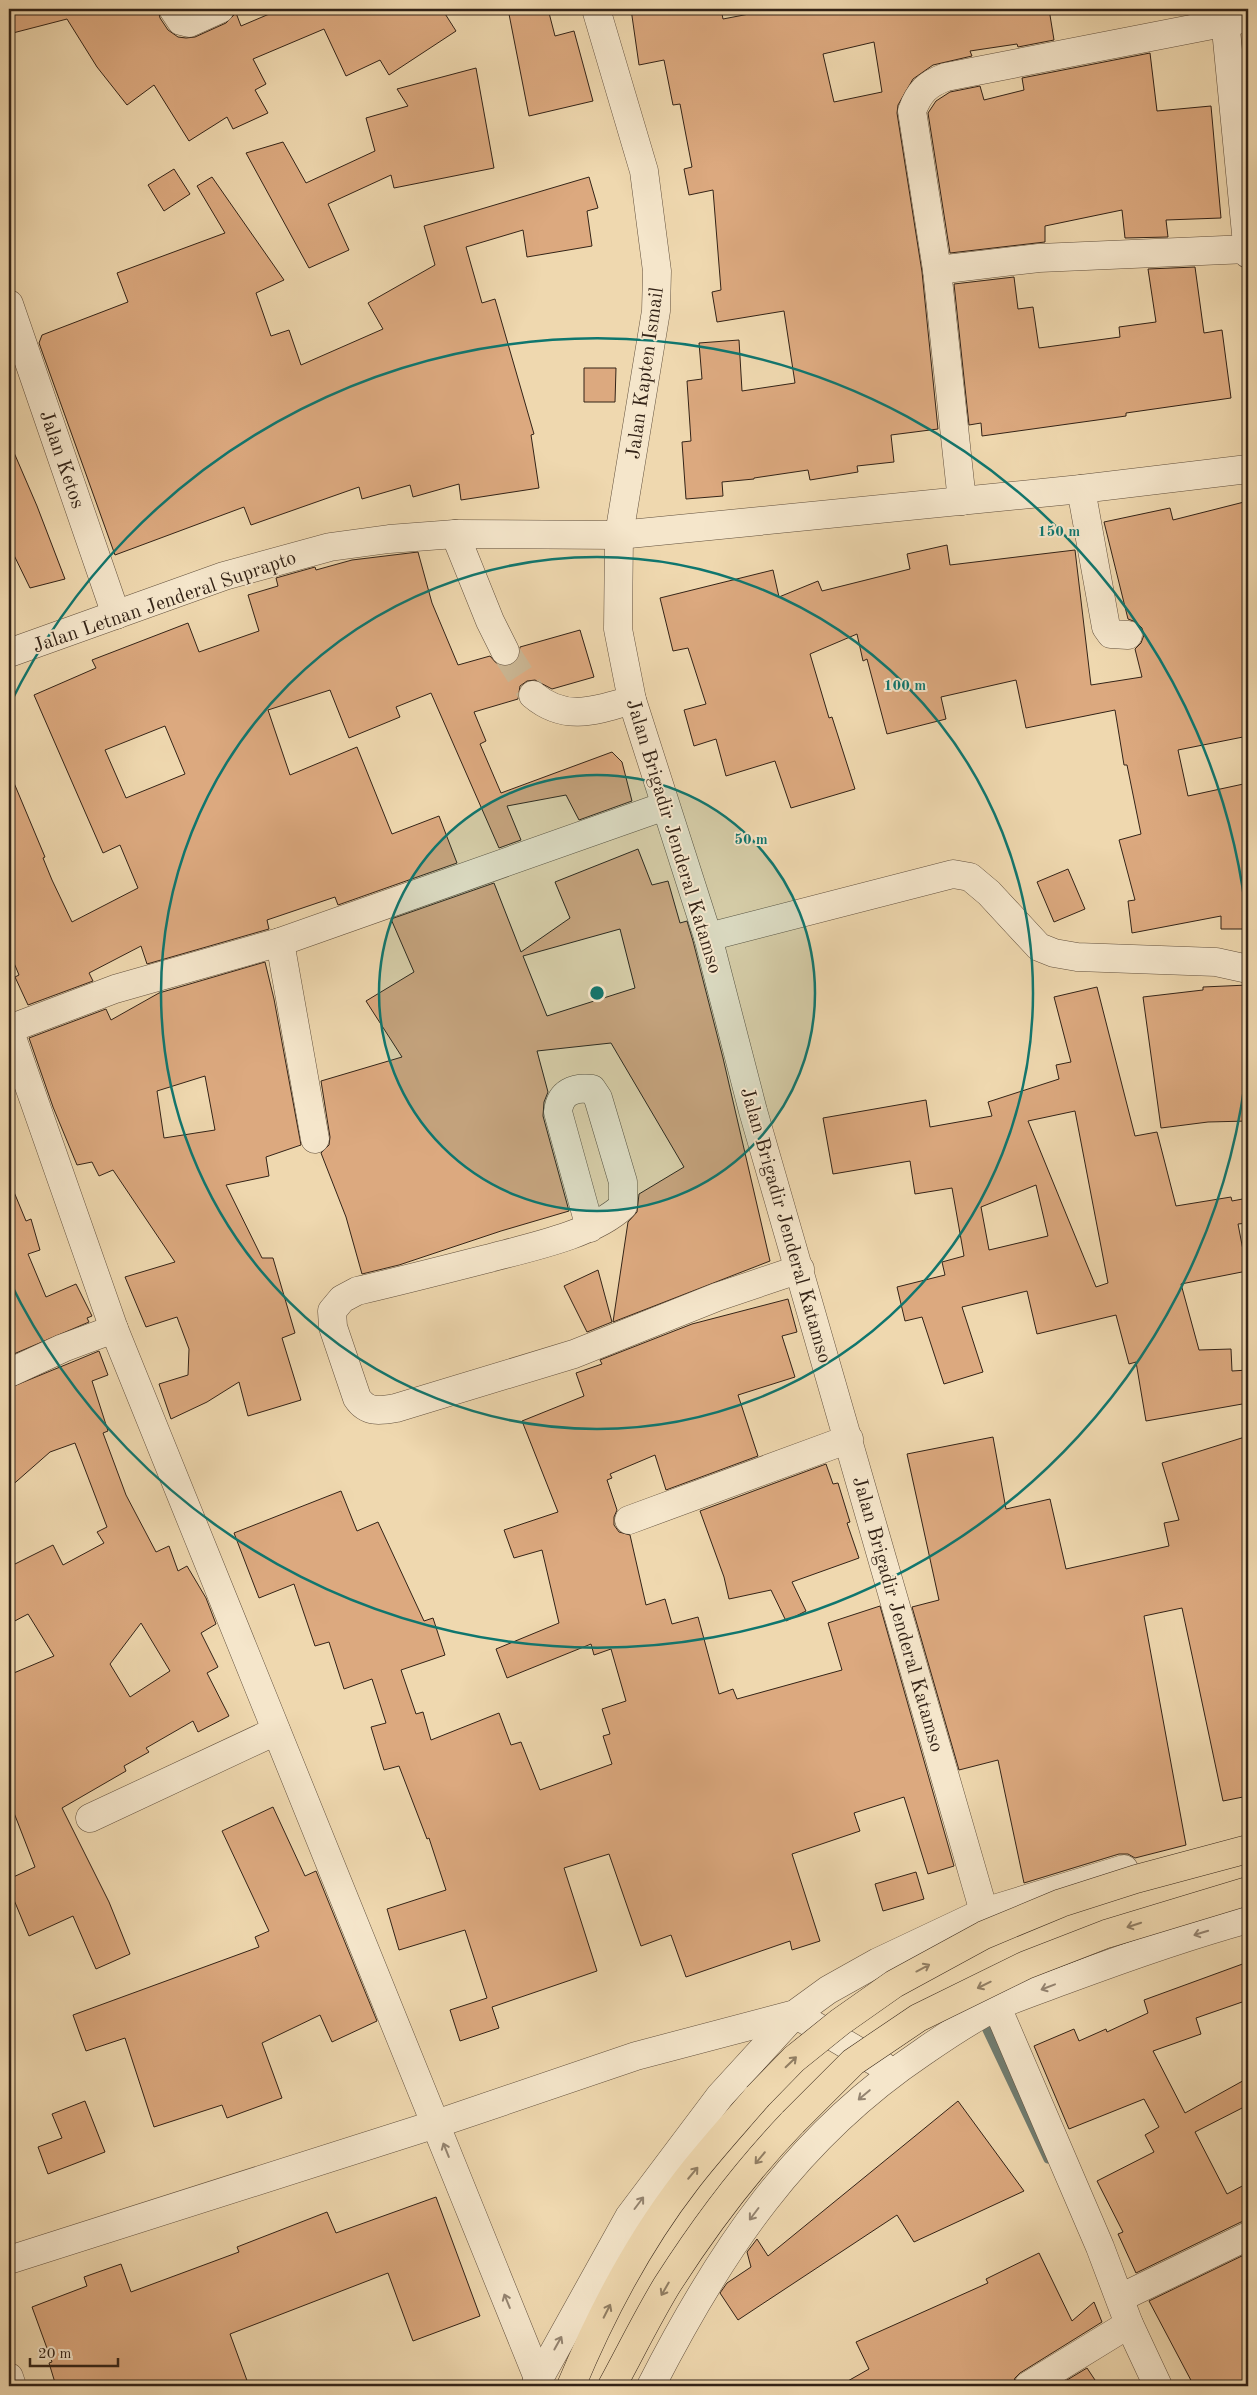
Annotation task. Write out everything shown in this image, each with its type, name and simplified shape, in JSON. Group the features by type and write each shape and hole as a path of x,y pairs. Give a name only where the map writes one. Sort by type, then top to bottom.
{"highway":[{"path":"571,2386 583,2358 636,2254 686,2181 757,2097 794,2059 840,2022 894,1984 984,1935 1020,1918 1136,1879 1248,1849"},
{"path":"612,2386 666,2286 720,2207 761,2155 852,2062 918,2018 1026,1965 1106,1934 1248,1891"}],"street":[{"path":"173,9 181,21 189,23 220,9"},
{"name":"Jalan Kapten Ismail","path":"596,9 644,171 657,272 656,311 619,535"},
{"path":"937,270 1039,258 1248,251 1233,16 946,77 934,81 922,89 912,111 937,270 962,501"},
{"name":"Jalan Ketos","path":"9,304 116,614"},
{"name":"Jalan Letnan Jenderal Suprapto","path":"9,653 224,576 330,547 389,539 455,534 619,535 1081,489 1248,469"},
{"path":"1081,489 1104,622 1111,634 1128,635"},
{"path":"455,534 490,621 505,651"},
{"name":"Jalan Brigadir Jenderal Katamso","path":"619,535 618,629 632,700 708,937 753,1111 984,1912"},
{"path":"534,695 546,706 562,711 582,712 597,710 632,700"},
{"path":"536,2382 436,2124 114,1329 9,1029 116,988 280,942 665,806"},
{"path":"708,937 953,874 970,877 989,893 1039,947 1054,953 1078,957 1216,962 1248,969"},
{"path":"280,942 315,1140"},
{"path":"590,1228 558,1112 559,1103 564,1095 578,1088 592,1089 598,1098 623,1182 623,1206 613,1216 590,1228 517,1250 357,1291 342,1299 332,1312 333,1327 357,1398 363,1407 378,1411 396,1408 574,1354 717,1298 800,1269"},
{"path":"572,1165 614,1151"},
{"path":"9,1373 62,1348 114,1329"},
{"path":"629,1520 849,1439"},
{"path":"90,1818 276,1731"},
{"path":"536,2382 629,2217 720,2096 795,2014 828,1990 878,1962 984,1912 1145,1862 1248,1835"},
{"path":"651,2386 685,2319 738,2235 776,2185 819,2136 851,2106 893,2072 942,2039 997,2007 1088,1971 1248,1919"},
{"path":"997,2007 1120,2298 1122,2328 1158,2386"},
{"path":"9,2260 436,2124 636,2056 795,2014 893,2072"},
{"path":"1120,2298 1248,2236"},
{"path":"1028,2386 1122,2328"},
{"path":"9,2377 12,2386"}],"building":[{"path":"9,9 158,9 160,18 168,30 178,37 186,38 195,37 226,23 236,13 241,26 281,9 442,9 456,31 389,75 380,60 346,76 324,29 253,59 266,84 255,90 268,113 233,129 227,117 189,141 154,85 127,105 97,67 67,19 9,34"},
{"path":"508,9 548,9 555,36 574,31 593,101 529,116"},
{"path":"631,9 721,9 723,19 775,9 1049,9 1054,40 1018,47 1017,44 970,51 972,56 933,65 913,79 898,105 897,113 922,272 938,429 891,435 894,462 857,466 858,472 810,480 808,470 722,482 723,496 686,499 682,442 691,441 687,381 702,379 699,343 739,340 742,391 795,383 784,311 717,322 712,292 721,290 713,190 689,195 684,169 692,167 680,104 673,105 664,60 639,65","holes":["874,42 882,92 834,102 823,54"]},
{"path":"1150,53 1157,111 1211,106 1221,218 1166,220 1168,237 1125,238 1122,210 1045,226 1045,242 950,253 928,113 936,101 950,92 980,86 984,100 1024,90 1022,78"},
{"path":"476,68 494,168 394,188 391,175 328,204 349,250 309,268 246,153 283,142 306,183 375,151 366,118 408,106 397,89"},
{"path":"174,169 190,194 164,211 148,185"},
{"path":"212,177 284,280 256,293 271,336 289,330 301,365 383,329 368,303 435,265 424,226 589,177 598,208 587,211 592,246 527,257 523,230 466,247 482,303 495,299 534,434 531,435 539,488 461,500 459,484 413,497 410,485 362,499 359,487 251,525 244,507 115,555 39,343 42,335 128,302 117,273 225,233 197,186"},
{"path":"1195,267 1204,333 1222,330 1231,398 1126,413 1126,416 982,436 981,423 969,425 954,284 1014,277 1018,309 1033,307 1039,348 1120,337 1119,327 1156,322 1148,269"},
{"path":"584,368 616,368 615,402 584,402"},
{"path":"9,441 37,506 65,579 30,588 9,545"},
{"path":"1248,501 1248,736 1178,750 1188,796 1248,783 1247,929 1221,929 1221,916 1132,933 1128,901 1135,900 1119,840 1141,834 1127,765 1124,765 1115,710 1026,728 1016,680 941,697 946,719 887,734 867,659 863,661 857,634 810,654 829,718 832,717 855,789 791,808 775,761 726,776 716,739 694,746 684,710 706,704 688,648 673,651 660,598 773,570 779,597 818,581 822,591 910,569 907,554 947,545 950,565 1075,550 1091,685 1142,677 1135,649 1141,643 1144,635 1142,628 1136,622 1128,619 1104,522 1170,508 1173,520"},
{"path":"418,552 432,603 458,665 490,656 497,664 505,667 512,665 518,659 520,647 580,630 594,677 552,689 535,680 527,681 520,686 518,699 474,712 486,741 480,744 501,793 612,752 622,762 632,801 579,820 566,795 507,806 521,840 499,848 431,693 396,707 400,717 349,738 330,690 268,710 290,775 357,747 392,834 439,816 457,863 338,905 335,897 267,920 269,929 147,964 141,946 89,973 93,981 28,1005 15,977 19,975 9,951 9,771 45,857 43,858 52,880 72,922 138,888 120,845 103,853 34,695 96,668 92,660 188,623 199,652 259,631 248,595 278,586 276,578 315,567 316,570 352,560","holes":["165,726 185,774 126,798 105,750"]},
{"path":"638,849 652,885 668,881 680,923 687,921 693,941 723,1058 770,1261 613,1322 628,1222 637,1212 639,1194 684,1167 611,1043 537,1051 548,1092 544,1102 543,1116 569,1211 501,1231 399,1265 362,1274 346,1217 321,1153 329,1145 330,1137 321,1081 402,1057 366,1001 414,972 391,919 494,883 521,952 570,918 555,882","holes":["620,929 635,988 547,1016 523,956"]},
{"path":"1068,869 1085,909 1054,922 1037,882"},
{"path":"265,962 274,999 301,1145 266,1157 269,1176 226,1185 262,1258 273,1258 295,1333 282,1338 301,1400 248,1416 239,1382 207,1402 171,1419 159,1384 188,1375 189,1349 177,1317 146,1327 125,1277 175,1262 113,1170 99,1176 92,1162 77,1165 53,1107 29,1038 106,1009 111,1020 159,993","holes":["205,1076 215,1130 164,1138 157,1091"]},
{"path":"1248,985 1248,1121 1208,1122 1161,1128 1143,997 1203,990 1203,987"},
{"path":"1097,987 1135,1136 1157,1132 1176,1206 1231,1197 1232,1201 1248,1198 1248,1223 1238,1224 1247,1271 1181,1284 1199,1350 1231,1349 1232,1371 1248,1370 1248,1403 1146,1421 1136,1362 1129,1364 1116,1315 1037,1334 1027,1291 962,1307 983,1372 944,1384 922,1317 905,1321 897,1287 945,1275 942,1262 964,1256 952,1188 915,1194 910,1161 833,1174 823,1118 926,1100 930,1127 992,1116 988,1102 1059,1079 1056,1065 1071,1062 1054,997","holes":["1075,1111 1108,1283 1096,1287 1028,1121","1036,1185 1048,1236 989,1250 981,1207"]},
{"path":"9,1180 26,1221 31,1219 40,1250 28,1254 46,1297 76,1284 92,1316 87,1318 89,1322 9,1356"},
{"path":"598,1270 612,1322 587,1332 564,1286"},
{"path":"788,1299 797,1332 782,1336 795,1377 738,1395 758,1456 666,1490 655,1455 610,1474 612,1478 607,1480 617,1510 614,1517 614,1525 619,1532 630,1535 646,1605 665,1599 672,1624 698,1617 719,1694 733,1689 737,1699 842,1670 828,1623 880,1606 954,1866 928,1874 904,1797 854,1813 860,1831 792,1854 820,1941 792,1950 790,1941 686,1977 671,1935 641,1946 609,1854 564,1868 597,1971 492,2007 499,2028 460,2041 450,2010 487,1998 465,1930 399,1950 387,1909 446,1890 429,1838 427,1839 399,1766 384,1770 371,1727 386,1723 372,1679 344,1689 329,1642 315,1646 294,1584 259,1598 234,1533 341,1491 357,1531 378,1522 424,1621 433,1618 445,1655 401,1670 416,1714 423,1712 431,1740 499,1713 511,1745 521,1742 540,1790 612,1764 603,1736 610,1734 602,1709 626,1701 611,1649 594,1655 591,1644 507,1678 496,1649 559,1623 542,1550 514,1558 504,1530 558,1512 522,1421 584,1396 576,1373 602,1364 600,1360 692,1324"},
{"path":"99,1351 108,1375 92,1381 108,1431 103,1433 126,1495 156,1552 169,1546 178,1571 187,1566 206,1598 216,1624 201,1633 218,1667 207,1673 229,1716 198,1732 193,1721 146,1748 149,1752 124,1766 126,1771 62,1808 109,1902 130,1954 96,1969 73,1916 29,1936 9,1888 9,1879 35,1867 9,1800 9,1675 54,1656 28,1614 9,1624 9,1567 53,1545 63,1565 104,1543 97,1532 107,1527 75,1443 50,1452 9,1488 9,1388","holes":["141,1623 170,1671 130,1697 110,1664"]},
{"path":"1248,1436 1248,1796 1223,1801 1182,1608 1144,1616 1186,1845 1135,1858 1128,1854 1119,1854 1024,1883 998,1760 959,1770 912,1607 939,1600 907,1454 993,1437 1006,1509 1050,1499 1066,1569 1169,1546 1164,1523 1179,1520 1162,1463"},
{"path":"826,1464 833,1484 838,1483 850,1522 847,1523 859,1558 792,1582 806,1611 786,1621 771,1590 729,1599 724,1577 700,1511"},
{"path":"273,1807 305,1876 316,1871 377,2021 332,2042 320,2015 262,2043 282,2098 227,2118 222,2105 154,2127 125,2038 86,2051 73,2015 259,1947 255,1937 269,1931 222,1831"},
{"path":"916,1872 924,1899 883,1911 875,1884"},
{"path":"1248,1962 1248,2000 1196,2018 1201,2034 1153,2051 1185,2113 1248,2078 1248,2105 1195,2132 1227,2194 1248,2183 1248,2221 1241,2222 1136,2273 1118,2234 1123,2232 1097,2181 1154,2152 1145,2135 1159,2127 1144,2099 1069,2129 1034,2046 1074,2029 1079,2041 1106,2029 1107,2032 1148,2013 1144,2000"},
{"path":"85,2101 105,2152 48,2174 38,2147 62,2138 52,2114"},
{"path":"958,2101 1024,2191 914,2242 897,2215 738,2320 720,2293 727,2283 751,2267 747,2252 757,2239 768,2256"},
{"path":"436,2197 480,2316 413,2341 388,2273 230,2334 249,2386 56,2386 49,2363 52,2362 32,2307 87,2286 84,2277 121,2264 131,2292 239,2252 237,2247 327,2212 336,2233"},
{"path":"1039,2253 1072,2321 1094,2302 1102,2322 1020,2373 1015,2378 1012,2386 839,2386 869,2369 856,2342 988,2283 986,2279"},
{"path":"1248,2253 1248,2386 1194,2386 1149,2301"},
{"path":"1087,2368 1099,2386 1057,2386"}],"waterway":[{"path":"987,2030 1048,2159"}],"tunnel":[{"path":"505,651 533,695"}]}
